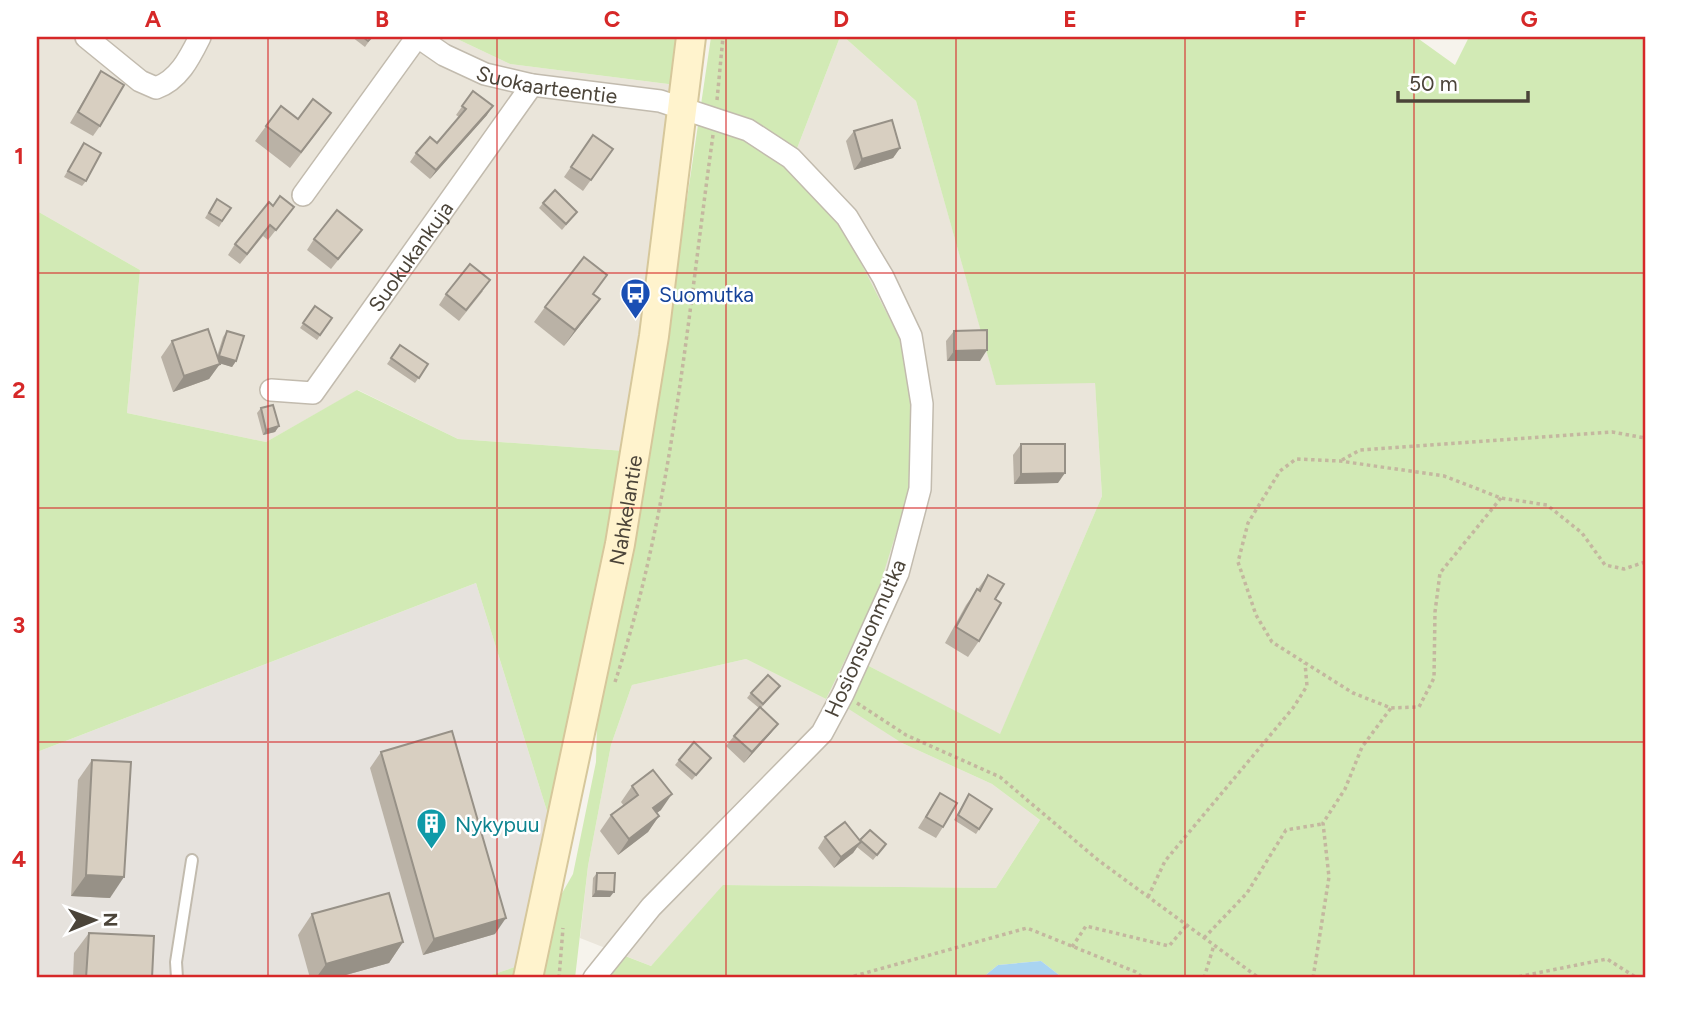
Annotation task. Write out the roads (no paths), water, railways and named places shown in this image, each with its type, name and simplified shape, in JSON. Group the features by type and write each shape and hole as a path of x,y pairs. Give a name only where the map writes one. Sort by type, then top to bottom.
{"main road":[{"name":"Nahkelantie","path":"528,978 620,544 654,336 691,37"}],"street":[{"path":"86,37 140,81 156,88 169,83 189,58 200,37"},
{"path":"303,195 418,37"},
{"name":"Suokaarteentie","path":"418,37 444,55 485,74 532,85 684,106"},
{"name":"Suokukankuja","path":"271,390 313,393 532,85"},
{"name":"Hosionsuonmutka","path":"594,978 651,907 821,733 843,694 898,573 920,489 922,404 911,336 883,277 847,217 791,158 748,130 684,106"}],"lane":[{"path":"177,978 192,860"}],"water":[{"path":"1041,961 1063,978 982,978 998,965"}],"place":[{"name":"Suomutka","path":"636,321"},
{"name":"Nykypuu","path":"432,851"}]}
